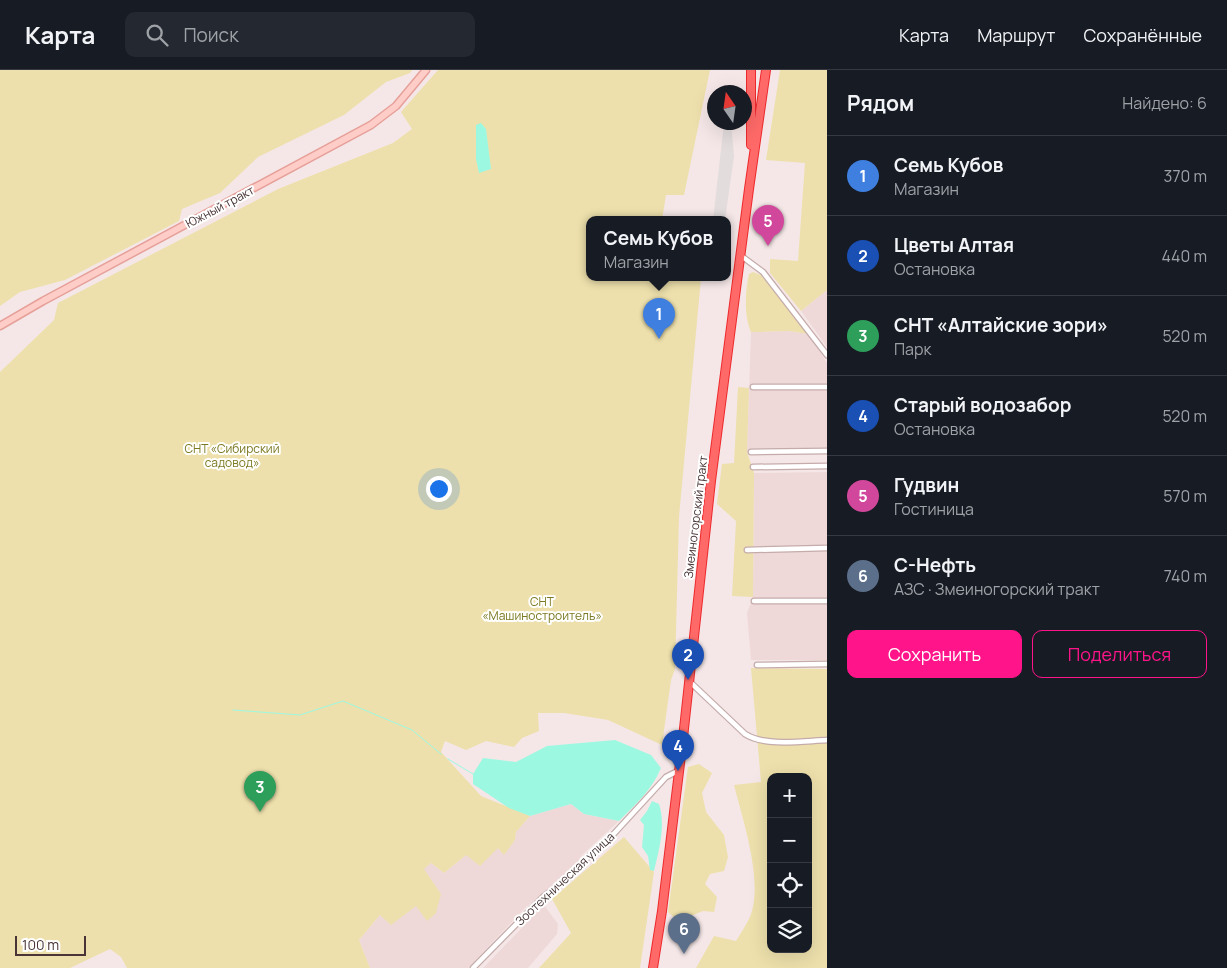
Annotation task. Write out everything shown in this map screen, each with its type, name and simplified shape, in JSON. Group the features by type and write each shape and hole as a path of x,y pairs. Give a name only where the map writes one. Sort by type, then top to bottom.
{"highway":[{"path":"751,70 751,168"},
{"path":"750,136 756,70"},
{"path":"759,117 762,70"},
{"name":"Змеиногорский тракт","path":"653,968 662,911 711,480 751,168 766,70"}],"main road":[{"name":"Южный тракт","path":"0,326 371,125 396,106 426,70"}],"street":[{"path":"740,255 763,272 827,355"},
{"path":"753,387 827,386"},
{"path":"751,452 827,451"},
{"path":"753,467 827,466"},
{"path":"748,550 827,548"},
{"path":"754,601 827,601"},
{"path":"757,665 827,664"},
{"path":"688,680 745,734 754,740 827,740"},
{"name":"Зоотехническая улица","path":"473,968 544,896 570,877 588,857 610,838 666,777 678,771"}],"shaded area":[{"path":"481,123 486,129 491,169 479,173 476,159 476,125"},
{"path":"723,130 732,130 734,156 726,216 713,216"},
{"path":"827,290 827,347 801,311"},
{"path":"789,331 808,334 827,363 827,450 747,452 751,332"},
{"path":"827,472 827,660 751,660 747,613 753,597 754,473"},
{"path":"615,740 651,755 661,768 648,790 619,821 584,814 571,804 530,816 509,808 473,784 473,774 483,758 516,762 547,746"},
{"path":"652,801 659,804 662,820 661,838 654,871 650,870 648,856 642,847 644,825 640,820"},
{"path":"571,804 584,814 619,821 583,854 568,875 526,907 468,968 370,968 359,940 380,915 391,924 416,905 427,920 423,869 431,863 444,873 466,855 498,848 504,854 515,840 516,832 530,816"},
{"path":"544,905 558,924 557,934 528,968 483,968"}],"green space":[{"path":"0,70 412,70 410,73 386,82 344,115 258,157 220,193 182,209 179,221 65,280 20,292 0,306"},
{"name":"СНТ «Сибирский садовод»","path":"438,70 710,70 684,195 666,195 663,216 586,216 586,281 701,281 679,517 675,669 671,680 662,745 608,720 564,713 538,713 539,731 522,738 514,747 486,741 466,750 445,741 441,752 481,796 530,816 516,832 515,840 504,855 498,848 480,866 466,855 444,873 431,863 424,869 441,894 436,913 427,921 416,906 391,925 380,915 359,940 370,968 127,968 121,957 110,949 70,968 0,968 0,372 54,320 58,303 278,189 393,143 412,129 401,112"},
{"path":"780,70 827,70 827,290 801,311 770,273 770,259 798,261 805,163 766,160"},
{"path":"753,272 761,275 808,334 789,331 751,332 747,319 746,296 749,274"},
{"path":"738,387 749,388 747,452 754,473 753,597 732,596 736,521 717,504 722,464 734,463"},
{"path":"751,668 827,669 827,968 696,968 714,936 736,941 750,917 754,903 755,887 751,851 734,785 761,782"},
{"path":"699,764 712,773 702,793 706,812 724,835 728,857 724,871 710,874 705,884 717,897 714,912 703,911 678,921 668,912 688,767"},
{"path":"624,837 654,872 640,968 539,968 571,933 552,899"}],"waterway":[{"path":"233,710 300,715 343,701 412,730 441,754"},
{"path":"448,759 473,774"}],"place":[{"name":"Гудвин","path":"768,246"},
{"name":"Семь Кубов","path":"659,339"},
{"name":"Цветы Алтая","path":"688,680"},
{"name":"Старый водозабор","path":"678,771"},
{"name":"СНТ «Алтайские зори»","path":"260,812"},
{"name":"С-Нефть","path":"684,954"}],"park label":[{"name":"СНТ «Машиностроитель»","path":"542,609"}]}
